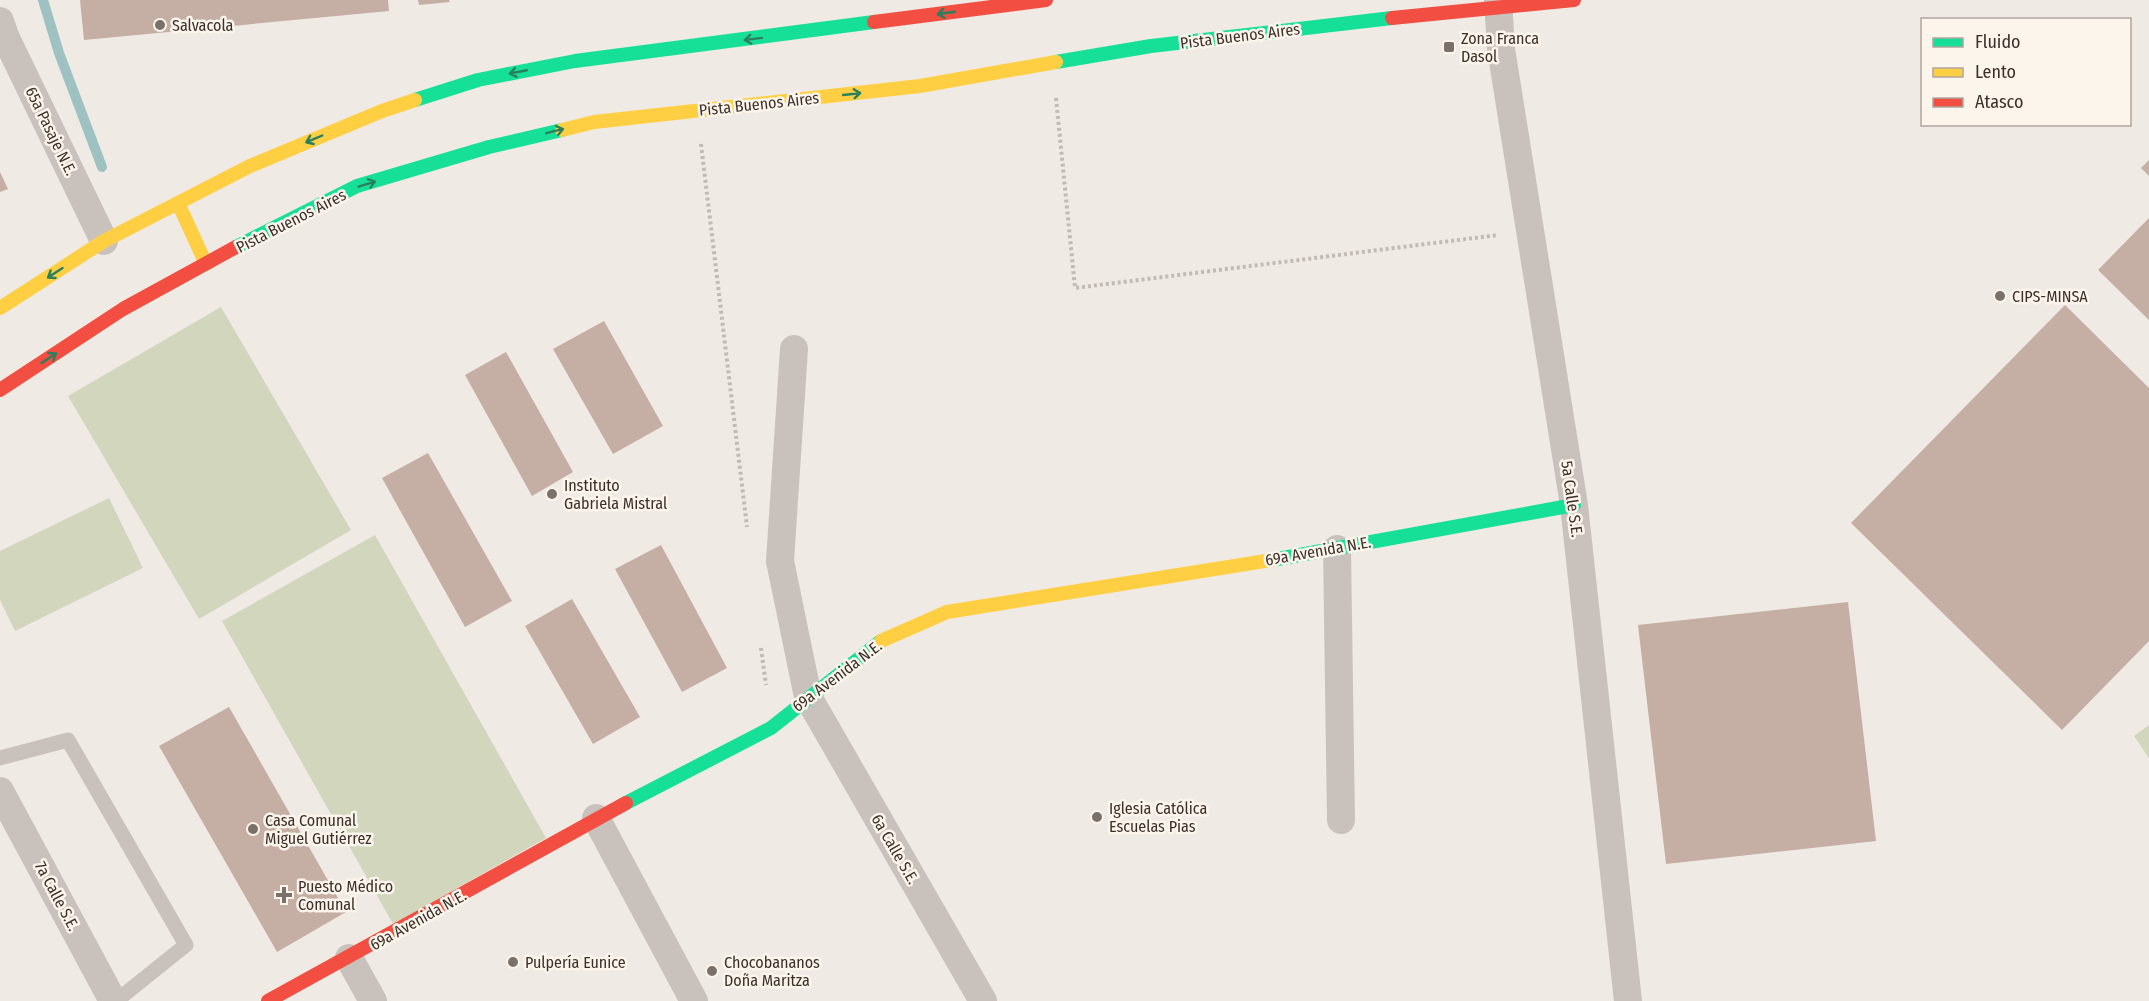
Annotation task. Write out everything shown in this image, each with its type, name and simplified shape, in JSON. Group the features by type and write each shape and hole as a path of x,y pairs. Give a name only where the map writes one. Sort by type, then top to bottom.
{"main road":[{"path":"0,308 104,241 250,166 382,111 478,80 575,61 1046,0"},
{"name":"Pista Buenos Aires","path":"0,390 123,309 357,186 489,147 594,122 920,86 1151,46 1499,4 1574,0"},
{"path":"177,203 207,264"},
{"name":"69a Avenida N.E.","path":"268,1001 349,958 596,818 771,728 807,697 884,639 947,612 1337,549 1574,505"}],"street":[{"name":"5a Calle S.E.","path":"1499,4 1501,49 1574,505 1628,1001"},
{"name":"65a Pasaje N.E.","path":"0,21 5,36 104,241"},
{"name":"6a Calle S.E.","path":"794,349 780,561 807,697 983,1001"},
{"path":"1337,549 1341,820"},
{"name":"7a Calle S.E.","path":"0,791 115,1001"},
{"path":"596,818 694,1001"},
{"path":"349,958 373,1001"}],"lane":[{"path":"0,758 68,740 186,945 115,1001"}],"path":[{"path":"1053,64 1075,288 1529,231"},
{"path":"696,111 748,538"},
{"path":"761,645 771,728"}],"green space":[{"path":"221,307 351,530 199,619 68,396"},
{"path":"109,498 143,568 15,631 0,600 0,551"},
{"path":"375,535 546,838 393,924 222,621"},
{"path":"2149,725 2149,758 2134,736"}],"building":[{"name":"Salvacola","path":"80,0 388,0 389,11 84,40"},
{"path":"418,0 449,0 450,2 419,5"},
{"path":"2149,160 2149,176 2141,168"},
{"path":"0,172 8,189 0,192"},
{"path":"2149,218 2149,320 2098,270"},
{"path":"2065,305 2149,388 2149,641 2062,730 1851,523"},
{"path":"604,321 663,426 613,454 553,349"},
{"path":"506,352 573,472 532,496 465,375"},
{"path":"428,453 512,601 465,627 382,478"},
{"path":"661,545 727,668 682,692 615,569"},
{"path":"572,599 640,717 593,744 525,626"},
{"path":"1848,602 1876,841 1666,864 1638,625"},
{"name":"Casa Comunal Miguel Gutiérrez","path":"229,707 346,912 277,952 159,746"}],"waterway":[{"path":"43,0 59,53 102,167"}],"traffic: fast":[{"path":"1056,62 1151,46 1392,18"},
{"path":"415,100 478,80 575,61 874,22"},
{"path":"236,247 357,186 489,147 562,130"},
{"path":"1272,560 1574,505"},
{"path":"626,803 771,728 881,641"}],"traffic: slow":[{"path":"562,130 594,122 920,86 1056,62"},
{"path":"0,308 104,241 250,166 382,111 415,100"},
{"path":"178,203 206,264"},
{"path":"881,641 947,612 1272,560"}],"traffic: jam":[{"path":"874,22 1046,0"},
{"path":"1392,18 1574,0"},
{"path":"0,390 123,309 236,247"},
{"path":"268,1001 626,803"}],"place":[{"name":"Salvacola","path":"160,25"},
{"name":"Zona Franca Dasol","path":"1449,47"},
{"name":"CIPS-MINSA","path":"2000,296"},
{"name":"Instituto Gabriela Mistral","path":"552,494"},
{"name":"Iglesia Católica Escuelas Pias","path":"1097,817"},
{"name":"Casa Comunal Miguel Gutiérrez","path":"253,829"},
{"name":"Puesto Médico Comunal","path":"284,895"},
{"name":"Pulpería Eunice","path":"513,962"},
{"name":"Chocobananos Doña Maritza","path":"712,971"}]}
